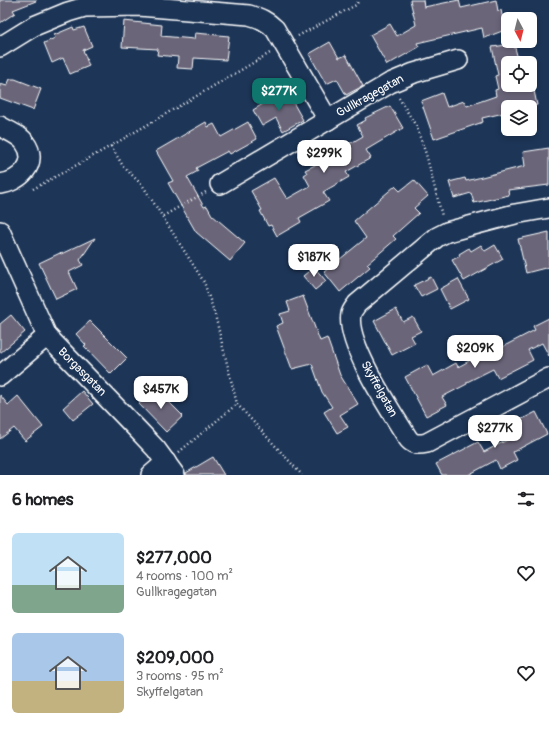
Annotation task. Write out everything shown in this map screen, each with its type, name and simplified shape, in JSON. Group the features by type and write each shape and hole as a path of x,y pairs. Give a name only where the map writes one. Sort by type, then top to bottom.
{"street":[{"name":"Gullkragegatan","path":"0,47 34,26 68,12 85,7 139,6 249,15 269,23 275,29 328,120"},
{"name":"Gullkragegatan","path":"220,184 390,83 414,73 458,60"},
{"path":"0,126 22,139 27,145 30,160 28,167 20,177 13,181 0,184"},
{"name":"Skyffelgatan","path":"549,208 515,214 447,232 437,237 358,304 351,314 353,332 364,366 407,437 415,444 427,442 549,378"},
{"name":"Borgasgatan","path":"0,231 47,336 139,431 170,469"},
{"path":"0,376 47,336"},
{"path":"151,475 170,469"}],"path":[{"path":"30,190 111,146 284,44 356,5 360,0"},
{"path":"390,83 416,126 426,154 447,232"},
{"path":"111,146 123,166 143,186 204,282 215,315 237,404 302,475"},
{"path":"163,216 220,184"},
{"path":"170,469 237,404"}],"building":[{"path":"0,0 36,1 13,10 15,13 0,23"},
{"path":"410,0 423,0 424,7 459,0 461,8 496,0 498,11 501,10 501,12 501,32 484,38 482,28 417,43 419,47 387,65 370,35 390,24 397,36 416,25"},
{"path":"124,21 162,25 161,36 194,39 195,33 229,36 226,60 194,58 193,69 177,68 178,57 157,55 158,49 122,47"},
{"path":"73,27 74,30 84,27 92,46 83,50 89,66 70,74 63,58 52,63 44,43 55,38 54,35"},
{"path":"330,42 339,58 346,55 363,86 346,95 337,79 326,84 309,54"},
{"path":"501,46 501,48 515,48 517,56 501,56 501,92 534,92 536,100 501,100 501,114 482,118 483,122 434,139 421,101 442,93 447,107 464,101 467,106 496,96 495,90 498,89 495,76 498,75 492,47"},
{"path":"10,79 15,79 41,89 33,110 0,98 0,84 7,86"},
{"path":"286,90 303,120 283,131 276,118 262,126 253,110"},
{"path":"390,106 403,128 366,150 371,158 346,172 349,177 323,192 329,201 299,218 301,222 277,236 271,225 268,226 260,211 262,210 251,191 274,178 287,199 310,186 304,175 307,173 305,170 319,163 314,154 330,145 334,153 363,136 357,125 366,120 365,118"},
{"path":"206,122 208,127 214,124 221,137 248,122 257,139 230,154 228,151 196,168 198,171 187,177 204,207 207,206 212,215 245,243 230,261 196,232 168,183 173,181 156,151"},
{"path":"549,148 549,185 508,190 509,195 474,203 471,193 454,198 449,182 465,178 466,181 525,166 523,152"},
{"path":"414,180 428,196 414,208 419,213 393,236 396,239 367,264 370,267 340,292 324,272 366,238 354,221 395,186 400,191"},
{"path":"549,232 549,267 526,273 518,239"},
{"path":"95,238 80,260 83,265 69,272 77,289 56,299 39,263"},
{"path":"481,245 485,251 495,245 503,259 464,281 452,260 460,256 459,254 469,248 471,251"},
{"path":"314,267 326,281 315,290 303,276"},
{"path":"431,277 437,289 421,297 414,285"},
{"path":"458,279 469,299 450,309 440,289"},
{"path":"303,296 320,341 327,338 340,375 358,404 340,415 348,427 337,433 324,412 332,407 322,392 312,364 292,369 276,326 283,323 280,314 290,311 287,302"},
{"path":"396,309 403,322 413,317 421,331 411,336 415,343 392,355 374,321"},
{"path":"11,315 25,332 0,353 0,324"},
{"path":"549,318 549,356 542,343 528,350 533,360 498,378 493,369 467,382 467,384 442,397 447,405 426,416 405,377 427,365 433,376 456,363 458,367 482,354 483,357 535,330 533,326"},
{"path":"90,321 127,358 111,374 84,346 86,345 76,334"},
{"path":"155,388 183,416 166,432 139,404"},
{"path":"82,391 93,404 73,420 63,408"},
{"path":"0,395 8,405 18,396 43,427 25,441 14,428 0,439"},
{"path":"536,412 547,434 513,452 517,460 500,469 496,460 468,475 442,475 436,464 478,442 484,452 509,439 503,429"},
{"path":"213,457 224,475 186,475 186,473"}]}
